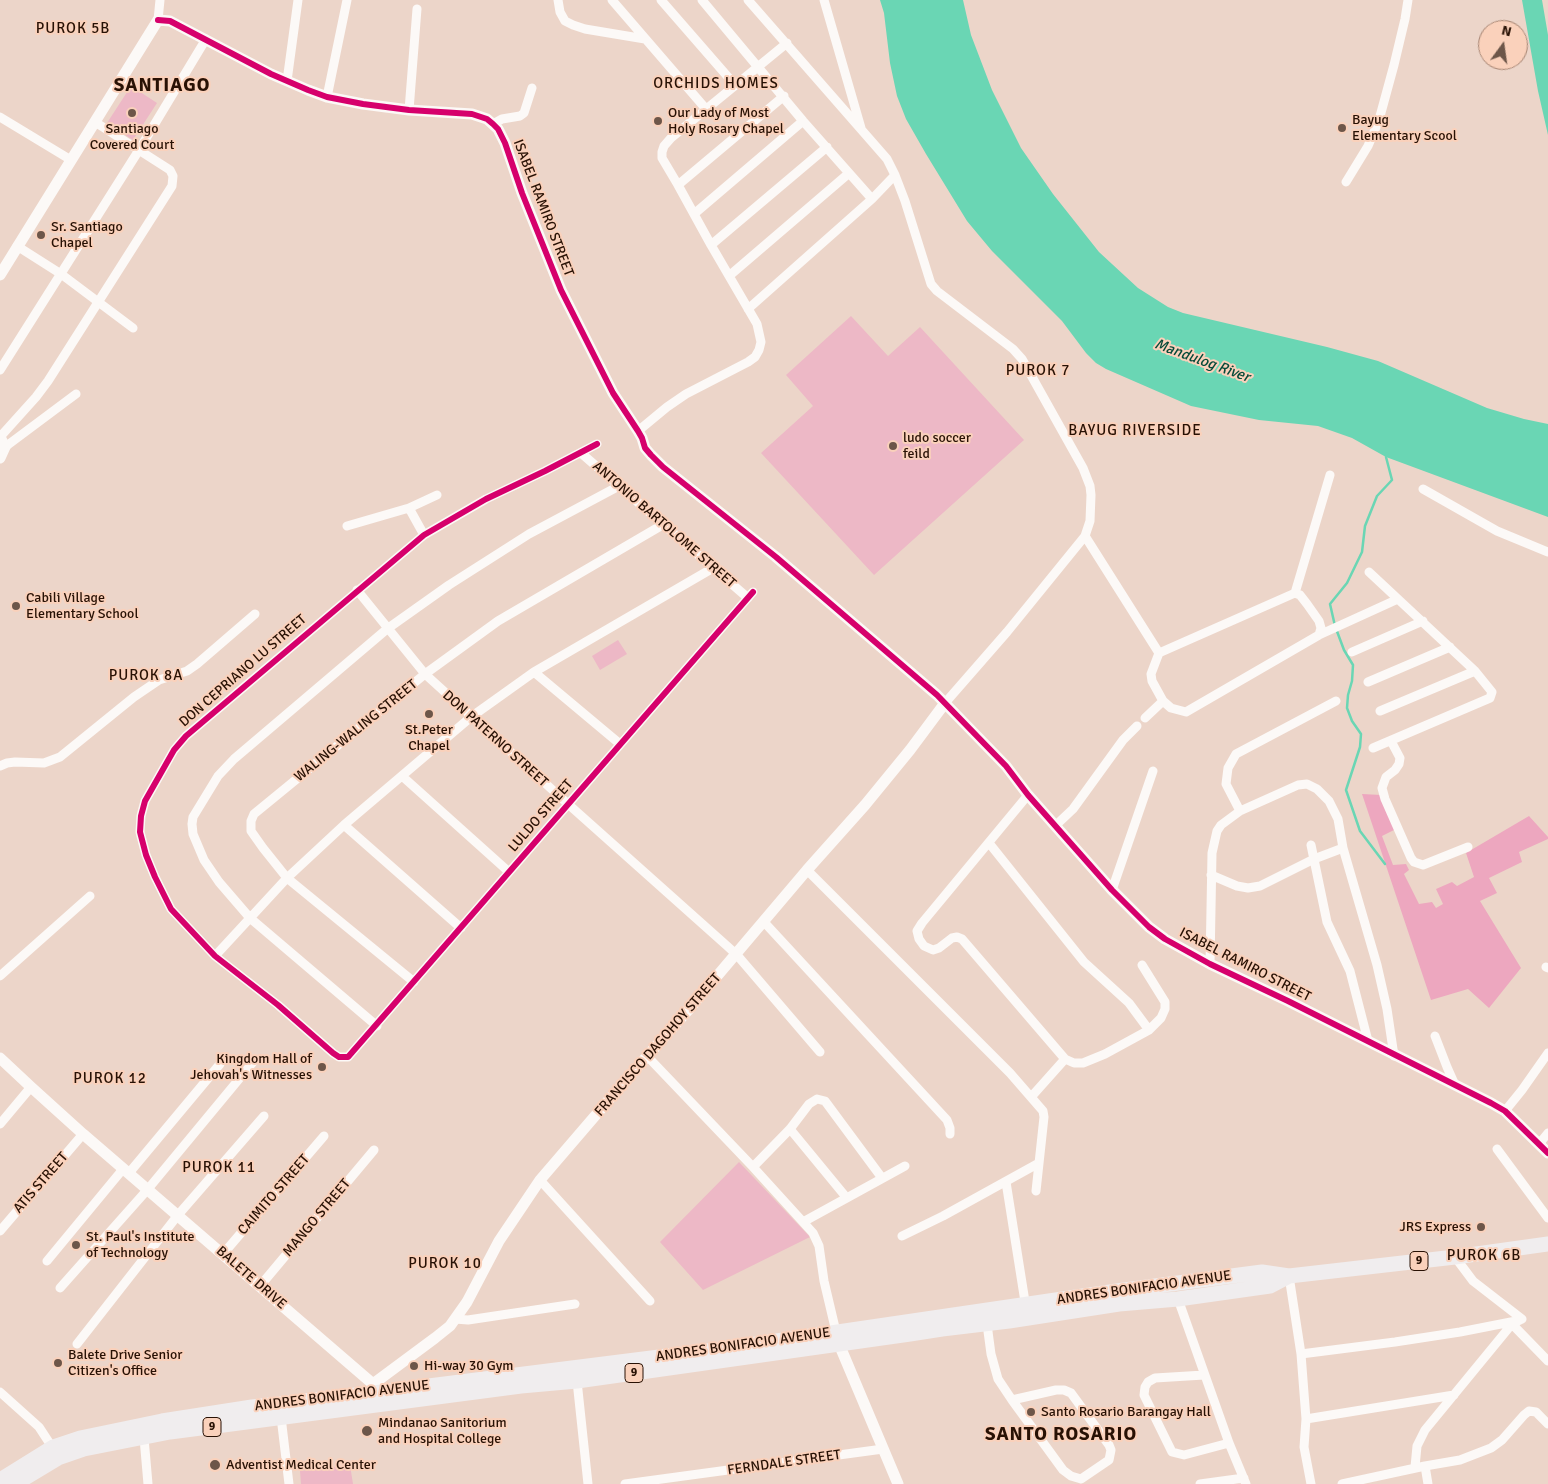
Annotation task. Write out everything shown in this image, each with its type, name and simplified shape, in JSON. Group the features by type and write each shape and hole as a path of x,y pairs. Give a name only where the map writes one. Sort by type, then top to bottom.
{"highway":[{"name":"ANDRES BONIFACIO AVENUE","path":"0,1480 55,1453 80,1438 162,1421 252,1407 374,1395 715,1350 837,1338 910,1334 987,1324 1026,1312 1117,1291 1262,1272 1289,1276 1548,1244"},
{"name":"ANDRES BONIFACIO AVENUE","path":"15,1484 55,1453 170,1432 281,1417 374,1395 577,1381 837,1338 1026,1312 1178,1299 1270,1286 1289,1276"}],"street":[{"path":"0,275 158,20 160,0"},
{"path":"287,81 298,0"},
{"path":"327,98 347,0"},
{"path":"558,0 564,21 573,26 645,39"},
{"path":"612,0 706,109"},
{"path":"660,0 735,85"},
{"path":"702,0 848,174 872,199"},
{"path":"748,0 887,159 905,201 931,284 937,291 1022,359 1083,468 1090,486 1090,521 1085,536 1007,632 941,699"},
{"path":"824,0 862,130"},
{"path":"1346,182 1368,146 1379,120 1394,66 1408,0"},
{"path":"410,110 417,9"},
{"path":"158,20 170,21 287,81 327,98 410,110 472,114 487,119 493,124 502,119 520,116 524,113 532,88"},
{"path":"0,370 139,150 206,39"},
{"path":"638,431 680,398 737,369 755,357 761,342 757,324 710,245 662,158 664,146 671,138 786,43"},
{"path":"678,185 784,96"},
{"path":"0,117 71,160"},
{"path":"694,214 803,121"},
{"path":"0,458 2,440 48,381 169,191 173,181 170,170 94,122"},
{"name":"ISABEL RAMIRO STREET","path":"493,124 505,142 522,194 561,290 613,393 638,431 645,448 663,467 776,557 941,699 1006,766 1028,795 1112,890 1149,927 1165,939 1210,964 1368,1041 1394,1056 1505,1111 1548,1153"},
{"path":"710,245 827,147"},
{"path":"728,276 848,174"},
{"path":"748,308 872,199 895,175"},
{"path":"18,246 61,274 132,328"},
{"path":"2,440 76,394"},
{"name":"DON CEPRIANO LU STREET","path":"348,1057 333,1053 278,1005 215,956 171,909 158,885 146,856 140,832 141,816 145,801 174,750 186,736 424,534 486,499 597,444"},
{"name":"ANTONIO BARTOLOME STREET","path":"581,453 713,568 750,595"},
{"path":"1295,593 1330,474"},
{"path":"377,1026 250,918 219,882 204,860 193,834 193,817 218,776 234,759 387,630 449,585 529,534 619,486"},
{"path":"1423,489 1497,531 1548,552"},
{"path":"347,526 409,508 437,495"},
{"path":"409,508 424,534"},
{"name":"WALING-WALING STREET","path":"414,982 286,878 251,831 251,821 254,814 424,674 498,621 664,524"},
{"path":"1085,536 1159,653"},
{"path":"215,956 286,878 344,825 471,717 534,672 713,568"},
{"path":"1370,572 1450,646 1475,671 1492,692 1490,698 1373,748"},
{"name":"DON PATERNO STREET","path":"357,590 424,674 737,955 820,1052"},
{"path":"1320,635 1319,621 1308,604 1300,595 1295,593 1159,653 1151,674 1152,681 1163,701 1171,708 1186,712 1320,635 1398,599"},
{"name":"LULDO STREET","path":"348,1057 377,1026 750,595"},
{"path":"0,766 15,762 44,762 60,757 134,697 159,680 187,671 255,614"},
{"path":"1352,652 1423,622"},
{"path":"1368,682 1450,646"},
{"path":"1380,711 1475,671"},
{"path":"534,672 620,744"},
{"name":"FRANCISCO DAGOHOY STREET","path":"374,1395 450,1326 467,1302 499,1241 540,1180 737,955 807,870 865,805 899,764 941,699"},
{"path":"1145,718 1163,701"},
{"path":"1240,811 1226,784 1228,768 1236,754 1336,701"},
{"path":"1056,826 1074,810 1123,740 1137,726"},
{"path":"1391,740 1400,758 1399,764 1386,777 1382,788 1411,858 1414,862 1423,865 1468,847"},
{"path":"1112,890 1153,771"},
{"path":"402,776 509,872"},
{"path":"1210,964 1212,853 1217,831 1221,825 1240,811 1298,785 1307,784 1317,789 1329,801 1338,819 1343,848 1377,965 1387,1009 1394,1056"},
{"path":"1028,795 922,923 917,931 919,940 924,946 933,950 957,936 962,939 1065,1058 1074,1063 1082,1063 1105,1054 1148,1030 1161,1018 1165,1010 1165,1002 1142,965"},
{"path":"344,825 461,928"},
{"path":"989,843 1084,962 1129,1003 1148,1030"},
{"path":"1311,845 1326,922 1350,971 1368,1041"},
{"path":"1211,875 1237,886 1254,888 1314,859 1343,848"},
{"path":"807,870 1032,1096 1044,1117 1036,1191"},
{"path":"0,976 90,896"},
{"path":"764,922 947,1120 950,1134"},
{"path":"1435,1036 1455,1086"},
{"path":"1505,1111 1548,1053"},
{"path":"647,1056 753,1167 813,1234 819,1246 824,1281 837,1338 898,1484"},
{"name":"BALETE DRIVE","path":"0,1058 83,1134 260,1286 374,1395"},
{"path":"1032,1096 1065,1058"},
{"path":"60,1288 148,1189 254,1061"},
{"path":"47,1261 220,1064"},
{"path":"0,1124 31,1087"},
{"path":"753,1167 790,1129 809,1104 818,1099 825,1101 882,1178"},
{"path":"77,1344 178,1215 264,1116"},
{"path":"790,1129 846,1197"},
{"path":"1539,1144 1548,1133"},
{"name":"ATIS STREET","path":"0,1231 83,1134"},
{"name":"CAIMITO STREET","path":"223,1254 324,1136"},
{"path":"1497,1149 1548,1218"},
{"name":"MANGO STREET","path":"260,1286 374,1150"},
{"path":"902,1236 1039,1164"},
{"path":"803,1222 905,1166"},
{"path":"540,1180 650,1301"},
{"path":"1006,1182 1026,1312"},
{"path":"1455,1257 1473,1281 1522,1320"},
{"path":"1289,1276 1301,1354 1306,1418 1304,1447 1311,1484"},
{"path":"1178,1299 1229,1443 1245,1481 1200,1484"},
{"path":"455,1319 468,1320 575,1304"},
{"path":"1428,1484 1416,1454 1420,1439 1454,1394 1512,1324 1522,1320"},
{"path":"1301,1354 1460,1332 1522,1320"},
{"path":"987,1324 991,1354 998,1379 1012,1400 1063,1470 1071,1476 1081,1479 1109,1460 1111,1450 1109,1444 1071,1393 1064,1390 1056,1390 1012,1400"},
{"path":"1512,1324 1548,1361"},
{"path":"1204,1375 1155,1378 1148,1382 1144,1395 1172,1452 1184,1456 1229,1443"},
{"path":"577,1381 588,1484"},
{"path":"0,1392 39,1427 55,1453"},
{"path":"1306,1418 1454,1394"},
{"path":"1342,1484 1420,1466 1460,1460 1491,1448 1502,1440 1529,1411 1536,1412 1548,1424"},
{"path":"281,1417 290,1484"},
{"path":"144,1438 148,1484"},
{"name":"FERNDALE STREET","path":"624,1484 883,1450"}],"shaded area":[{"name":"Santiago Covered Court","path":"131,86 157,103 133,140 107,123"},
{"name":"ludo soccer feild","path":"851,316 888,356 920,327 1024,440 874,575 761,453 813,406 786,375"},
{"path":"618,640 627,654 600,670 592,656"},
{"path":"1362,794 1381,795 1396,829 1382,836 1393,865 1406,864 1409,870 1404,874 1419,904 1432,902 1436,908 1443,904 1436,889 1452,882 1457,886 1474,877 1466,853 1529,816 1548,837 1548,839 1519,852 1522,862 1489,878 1497,893 1480,901 1521,968 1489,1008 1468,989 1431,1000"},
{"path":"739,1162 810,1237 703,1290 660,1242"},
{"path":"350,1465 353,1484 301,1484 300,1471"}],"water":[{"name":"Mandulog River","path":"880,0 963,0 971,35 992,90 1021,148 1053,194 1099,252 1138,288 1168,307 1183,313 1378,361 1487,408 1548,424 1548,517 1386,457 1352,438 1318,426 1259,420 1191,406 1096,363 1062,321 992,251 967,221 926,154 906,119 897,96 890,63 884,13"},
{"path":"1522,0 1542,0 1548,35 1548,135 1528,34 1528,20 1526,20"}],"waterway":[{"path":"1385,864 1360,831 1346,790 1360,747 1361,734 1352,721 1347,708 1353,665 1344,650 1335,626 1330,604 1347,583 1362,552 1365,526 1377,496 1392,480 1386,457 1387,454"}],"cycle path":[{"path":"158,20 170,21 271,74 327,97 409,110 472,114 487,119 498,129 505,143 522,193 561,290 613,393 638,431 645,448 663,467 776,557 937,695 1006,766 1028,795 1112,890 1149,927 1165,939 1210,964 1491,1103 1505,1111 1548,1153"},
{"path":"597,444 486,499 424,535 186,736 174,750 145,801 141,816 140,832 146,855 171,909 215,956 278,1005 333,1053 339,1057 348,1057 753,592"}],"place":[{"name":"Santiago Covered Court","path":"132,113"},
{"name":"Our Lady of Most Holy Rosary Chapel","path":"658,121"},
{"name":"Bayug Elementary Scool","path":"1342,128"},
{"name":"Sr. Santiago Chapel","path":"41,235"},
{"name":"ludo soccer feild","path":"893,446"},
{"name":"Cabili Village Elementary School","path":"16,606"},
{"name":"St.Peter Chapel","path":"429,714"},
{"name":"Kingdom Hall of Jehovah's Witnesses","path":"322,1067"},
{"name":"JRS Express","path":"1481,1227"},
{"name":"St. Paul's Institute of Technology","path":"76,1245"},
{"name":"Balete Drive Senior Citizen's Office","path":"58,1363"},
{"name":"Hi-way 30 Gym","path":"414,1366"},
{"name":"Santo Rosario Barangay Hall","path":"1031,1412"},
{"name":"Mindanao Sanitorium and Hospital College","path":"367,1431"},
{"name":"Adventist Medical Center","path":"215,1465"}],"district":[{"name":"PUROK 5B","path":"73,29"},
{"name":"ORCHIDS HOMES","path":"716,84"},
{"name":"SANTIAGO","path":"162,86"},
{"name":"PUROK 7","path":"1038,371"},
{"name":"BAYUG RIVERSIDE","path":"1135,431"},
{"name":"PUROK 8A","path":"146,676"},
{"name":"PUROK 12","path":"110,1079"},
{"name":"PUROK 11","path":"219,1168"},
{"name":"PUROK 6B","path":"1484,1256"},
{"name":"PUROK 10","path":"445,1264"},
{"name":"SANTO ROSARIO","path":"1061,1435"}]}
